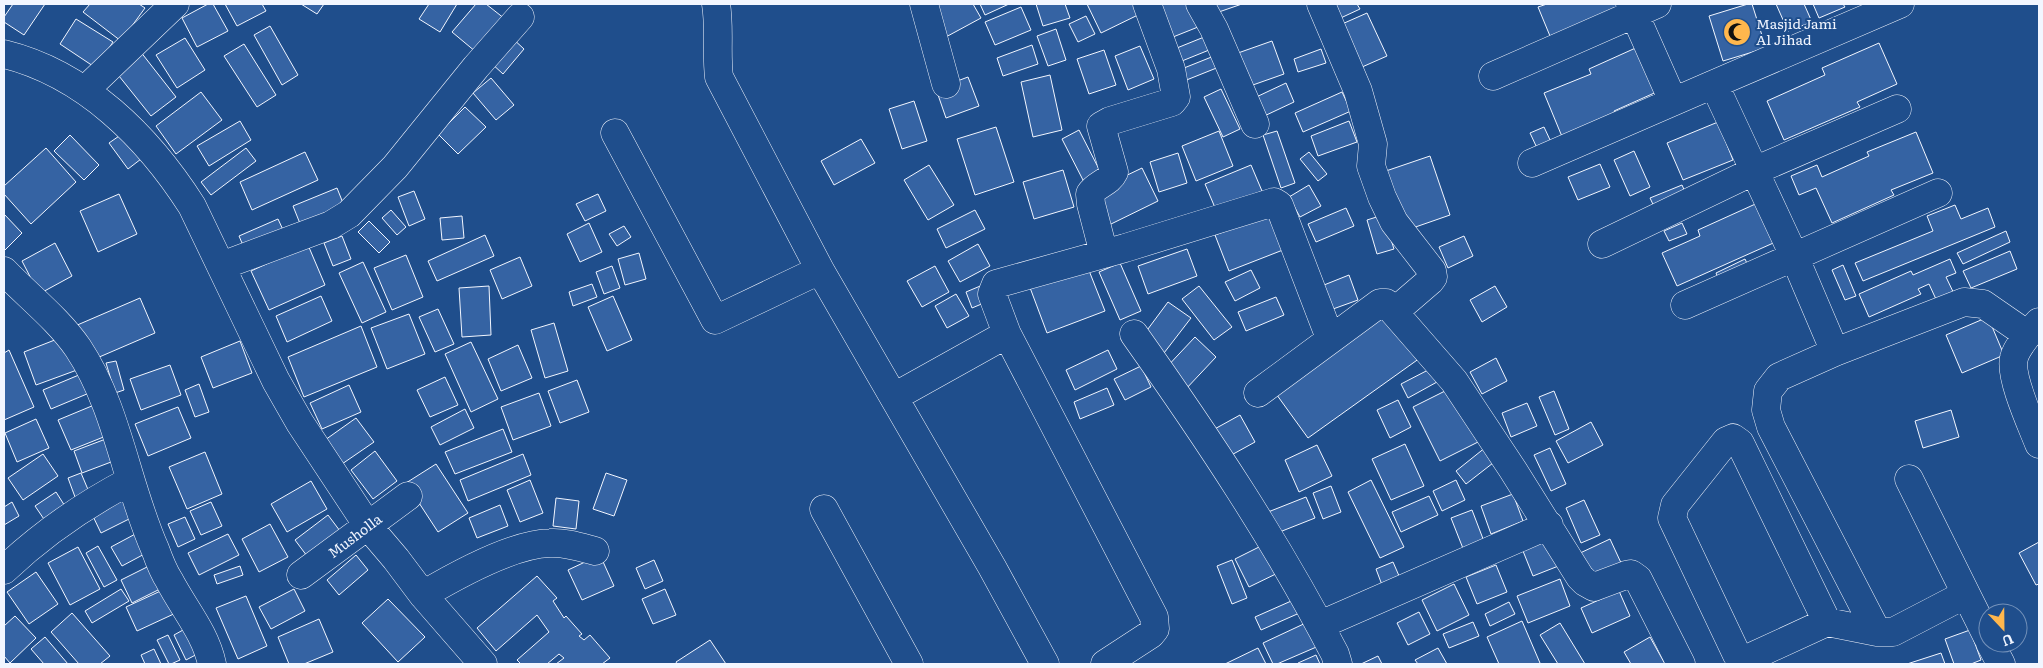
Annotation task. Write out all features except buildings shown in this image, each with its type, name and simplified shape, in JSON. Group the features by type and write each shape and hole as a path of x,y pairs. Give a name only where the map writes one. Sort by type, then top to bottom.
{"street":[{"path":"85,90 175,4"},
{"path":"716,4 719,22 717,64 719,77 820,270 992,567 1045,664"},
{"path":"924,4 946,84"},
{"path":"1104,254 1090,194 1096,187 1112,177 1114,172 1101,126 1110,121 1172,102 1176,97 1172,69 1147,4"},
{"path":"1200,4 1216,34 1255,124"},
{"path":"1321,4 1358,91 1373,144 1371,166 1382,197 1394,222 1432,271 1433,276 1430,281 1394,312"},
{"path":"1532,163 1900,4"},
{"path":"1493,76 1640,7 1674,101"},
{"path":"221,266 331,225 349,214 395,167 476,67 520,17"},
{"path":"4,54 28,60 85,90 129,128 174,178 192,206 276,381 300,423 368,526 396,559 474,662"},
{"path":"1714,84 1795,258 1835,352"},
{"path":"1602,244 1754,171 1897,108"},
{"path":"615,133 715,320 820,270"},
{"path":"1685,305 1795,258 1938,193"},
{"path":"1105,664 1151,634 1155,629 1154,617 1007,334 992,294 996,284 1104,254 1274,202 1278,205 1330,338"},
{"path":"4,271 60,327 77,347 91,371 112,422 143,523 168,580 200,630 212,664"},
{"path":"1877,632 1767,418 1766,400 1772,383 1779,377 1835,352 1964,302 1971,301 1983,304 2033,329 2014,358 2014,371 2017,385 2039,444"},
{"path":"1258,393 1330,338 1380,303 1386,303 1454,381 1549,525 1580,577 1589,586 1594,587 1631,574 1638,579 1681,664"},
{"path":"894,397 1007,334"},
{"path":"1134,334 1178,396 1297,582 1335,654 1338,664"},
{"path":"1827,622 1740,443 1733,438 1726,441 1675,505 1672,518 1737,655 1751,657 1827,622 1877,632 1893,632 1904,628 1966,594"},
{"path":"1909,479 1978,618"},
{"path":"4,570 32,545 79,511 130,481"},
{"name":"Musholla","path":"301,576 408,496"},
{"path":"824,509 909,664"},
{"path":"1320,625 1549,525"},
{"path":"423,596 453,577 527,546 549,542 567,543 595,551"}],"place":[{"name":"Masjid Jami Al Jihad","path":"1737,32"}]}
